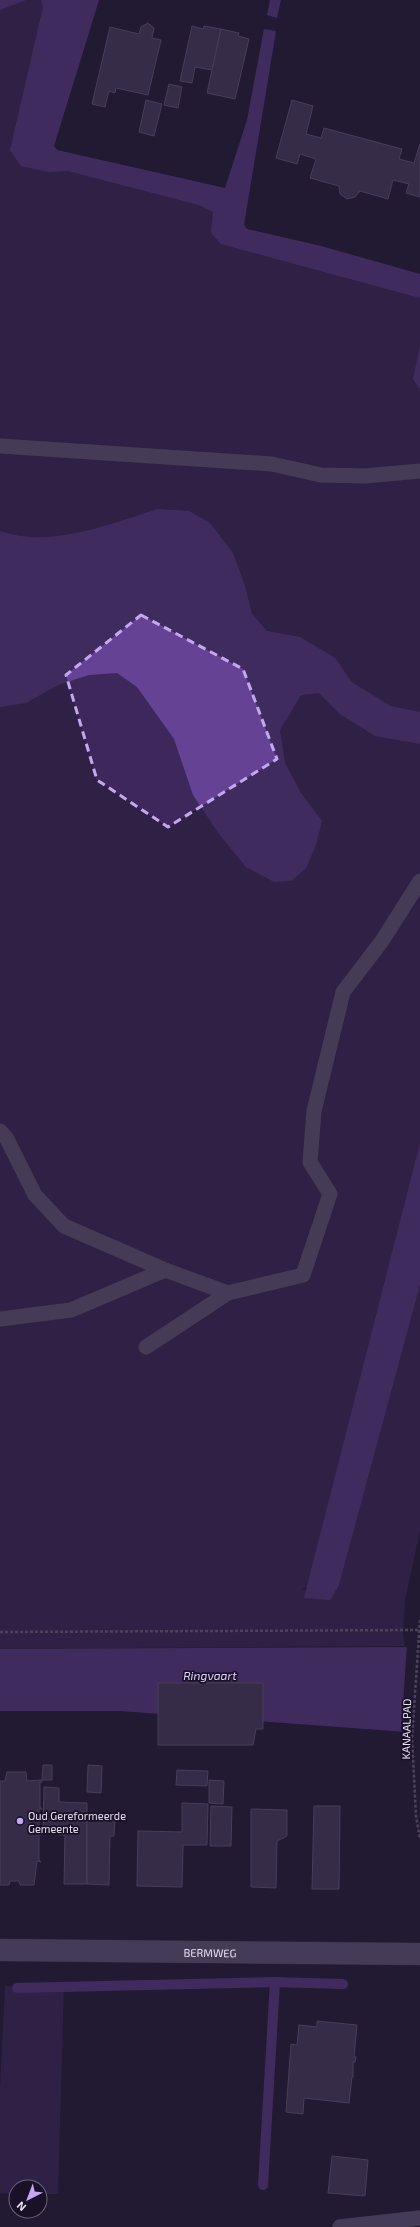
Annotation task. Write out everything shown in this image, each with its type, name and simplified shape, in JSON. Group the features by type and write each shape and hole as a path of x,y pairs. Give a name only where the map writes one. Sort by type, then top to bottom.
{"street":[{"name":"BERMWEG","path":"0,1950 420,1954"}],"lane":[{"path":"0,446 272,464 321,476 365,476 420,471"},
{"path":"146,1347 228,1293 303,1275 330,1194 310,1162 314,1111 343,992 382,941 420,881"},
{"path":"0,1131 8,1139 35,1195 64,1226 165,1270 228,1293"},
{"path":"0,1319 71,1310 165,1270"},
{"path":"340,2227 420,2218"}],"path":[{"name":"KANAALPAD","path":"420,1620 418,1630 412,1738 416,1816 420,1839"},
{"path":"0,1632 418,1630"}],"highlighted area":[{"path":"141,615 243,669 277,759 168,827 97,780 66,675"}],"shaded area":[{"path":"0,0 85,0 33,154 227,208 231,233 420,287 420,1192 319,1583 301,1589 306,1590 304,1598 339,1585 420,1285 420,1531 405,1600 403,1635 405,1646 0,1649"},
{"path":"5,1986 64,1987 58,2194 48,2194 48,2179 8,2179 8,2194 0,2193 0,2087"}],"water":[{"path":"0,0 26,0 0,10"},
{"path":"41,0 99,0 54,146 57,150 225,188 247,120 264,29 276,31 244,225 247,229 321,246 420,274 420,298 221,244 211,233 213,212 199,205 68,171 49,172 21,166 10,150 43,7"},
{"path":"270,0 281,0 277,18 267,15"},
{"path":"420,346 420,389 413,379"},
{"path":"158,509 189,511 210,523 233,553 245,586 252,614 267,631 300,637 335,658 352,682 390,706 420,712 420,744 375,736 340,714 319,693 301,695 280,730 285,763 301,793 322,821 316,845 306,868 291,881 274,882 246,867 219,834 193,795 174,739 137,687 117,673 89,675 58,685 26,703 0,707 0,531 19,536 59,536 100,527"},
{"path":"420,1143 420,1285 339,1585 330,1600 304,1598"},
{"name":"Ringvaart","path":"420,1647 420,1733 120,1711 0,1711 0,1649"}],"pier":[{"path":"407,1644 420,1645 420,1735 401,1733"}],"building":[{"path":"148,23 154,28 152,38 161,40 148,95 116,88 115,93 109,91 105,107 92,104 110,27 139,34 141,27"},
{"path":"192,26 203,29 204,26 221,29 212,70 195,67 192,83 180,81"},
{"path":"221,29 239,33 238,36 249,39 235,99 207,93"},
{"path":"169,84 182,87 178,108 164,105"},
{"path":"146,100 162,104 154,136 139,132"},
{"path":"292,100 313,106 306,134 321,138 324,128 402,149 399,159 414,163 420,144 420,197 406,193 409,184 393,180 388,199 360,191 355,197 347,199 340,194 339,186 310,178 316,159 300,154 297,164 276,158"},
{"path":"158,1683 263,1683 263,1729 256,1729 253,1745 158,1745"},
{"path":"43,1765 52,1765 52,1780 42,1780"},
{"path":"88,1765 102,1766 101,1793 87,1792"},
{"path":"177,1770 208,1771 207,1786 176,1785"},
{"name":"Oud Gereformeerde Gemeente","path":"7,1772 26,1772 27,1781 41,1780 42,1782 40,1782 40,1807 42,1809 39,1809 39,1833 41,1835 39,1835 39,1860 41,1862 37,1861 34,1885 20,1885 19,1881 10,1881 9,1885 0,1885 0,1781 5,1781"},
{"path":"209,1780 224,1781 223,1804 209,1803"},
{"path":"44,1787 59,1788 59,1802 87,1803 87,1884 64,1884 65,1835 59,1835 59,1830 43,1830"},
{"path":"182,1803 208,1804 207,1845 183,1845 182,1887 137,1886 138,1831 182,1832"},
{"path":"211,1806 232,1807 231,1846 210,1846"},
{"path":"314,1806 340,1806 339,1889 312,1889"},
{"path":"251,1809 287,1810 287,1836 277,1841 276,1888 251,1887"},
{"path":"87,1817 115,1818 114,1836 110,1836 109,1885 87,1884"},
{"path":"317,2021 357,2025 354,2057 356,2057 355,2062 353,2062 353,2077 349,2103 304,2098 303,2114 286,2112 291,2044 297,2045 299,2025 317,2027"},
{"path":"332,2156 368,2160 365,2196 328,2193"}],"waterway":[{"path":"17,1988 275,1982 343,1984"},
{"path":"263,2185 275,1982"}],"place":[{"name":"Oud Gereformeerde Gemeente","path":"20,1821"}]}
